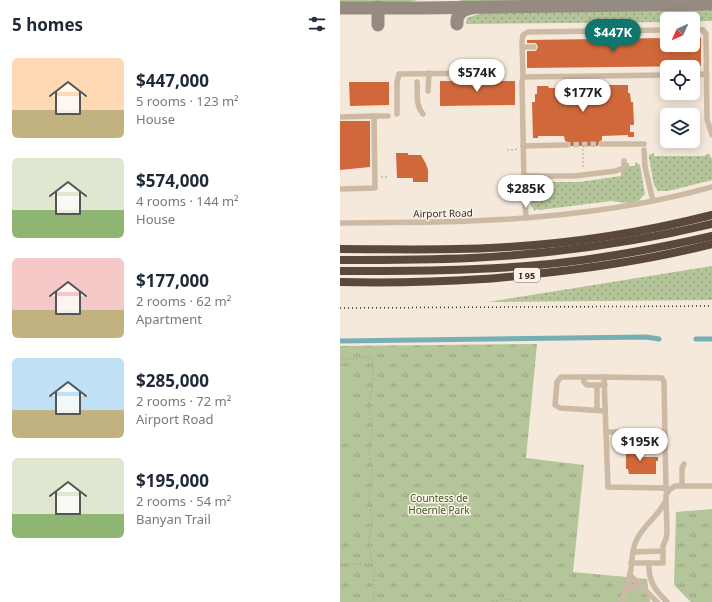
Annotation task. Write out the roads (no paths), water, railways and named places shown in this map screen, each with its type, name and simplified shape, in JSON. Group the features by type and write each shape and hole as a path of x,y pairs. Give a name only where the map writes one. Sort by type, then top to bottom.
{"highway":[{"path":"340,249 471,249 541,245 630,232 712,215"},
{"path":"340,260 452,259 542,253 665,235 712,224"},
{"path":"340,271 441,271 494,269 539,265 648,249 712,236"},
{"name":"I 95","path":"340,282 413,282 515,276 617,263 712,244"}],"street":[{"path":"526,218 522,82 522,37 524,34 528,32 660,30"},
{"path":"700,30 703,30 706,34 707,120 712,135"},
{"path":"522,47 534,47"},
{"path":"397,114 398,75 429,73 483,73"},
{"path":"428,91 429,73"},
{"path":"700,74 707,74"},
{"path":"523,77 660,75"},
{"path":"417,82 418,104 420,111 424,114"},
{"path":"340,189 375,188 374,116"},
{"path":"340,117 388,116"},
{"path":"602,144 644,147 645,167 653,201"},
{"path":"523,148 564,145"},
{"path":"524,176 583,175 619,170 624,166 624,161"},
{"name":"Airport Road","path":"340,223 465,222 573,214 634,205 712,188"},
{"path":"605,411 560,408 556,405 556,382 561,377 662,378 664,382 668,489 666,495 667,532 663,546 663,563 631,563"},
{"path":"584,378 584,382 586,384 605,385"},
{"path":"604,378 608,487 668,489 675,486 712,486"},
{"path":"597,385 597,410"},
{"path":"606,432 665,432"},
{"path":"682,486 682,468 684,464"},
{"path":"622,602 630,575 636,539 660,511 666,501"},
{"path":"633,552 663,551"},
{"path":"650,563 650,576 658,593 667,602"},
{"path":"630,575 657,602"},
{"path":"626,590 636,586 642,588"}],"waterway":[{"path":"340,341 646,337 659,339"},
{"path":"696,339 712,339"}],"tunnel":[{"path":"565,145 602,144"}],"railway":[{"path":"340,308 712,306"}],"park label":[{"name":"Countess de Hoernle Park","path":"439,504"}]}
